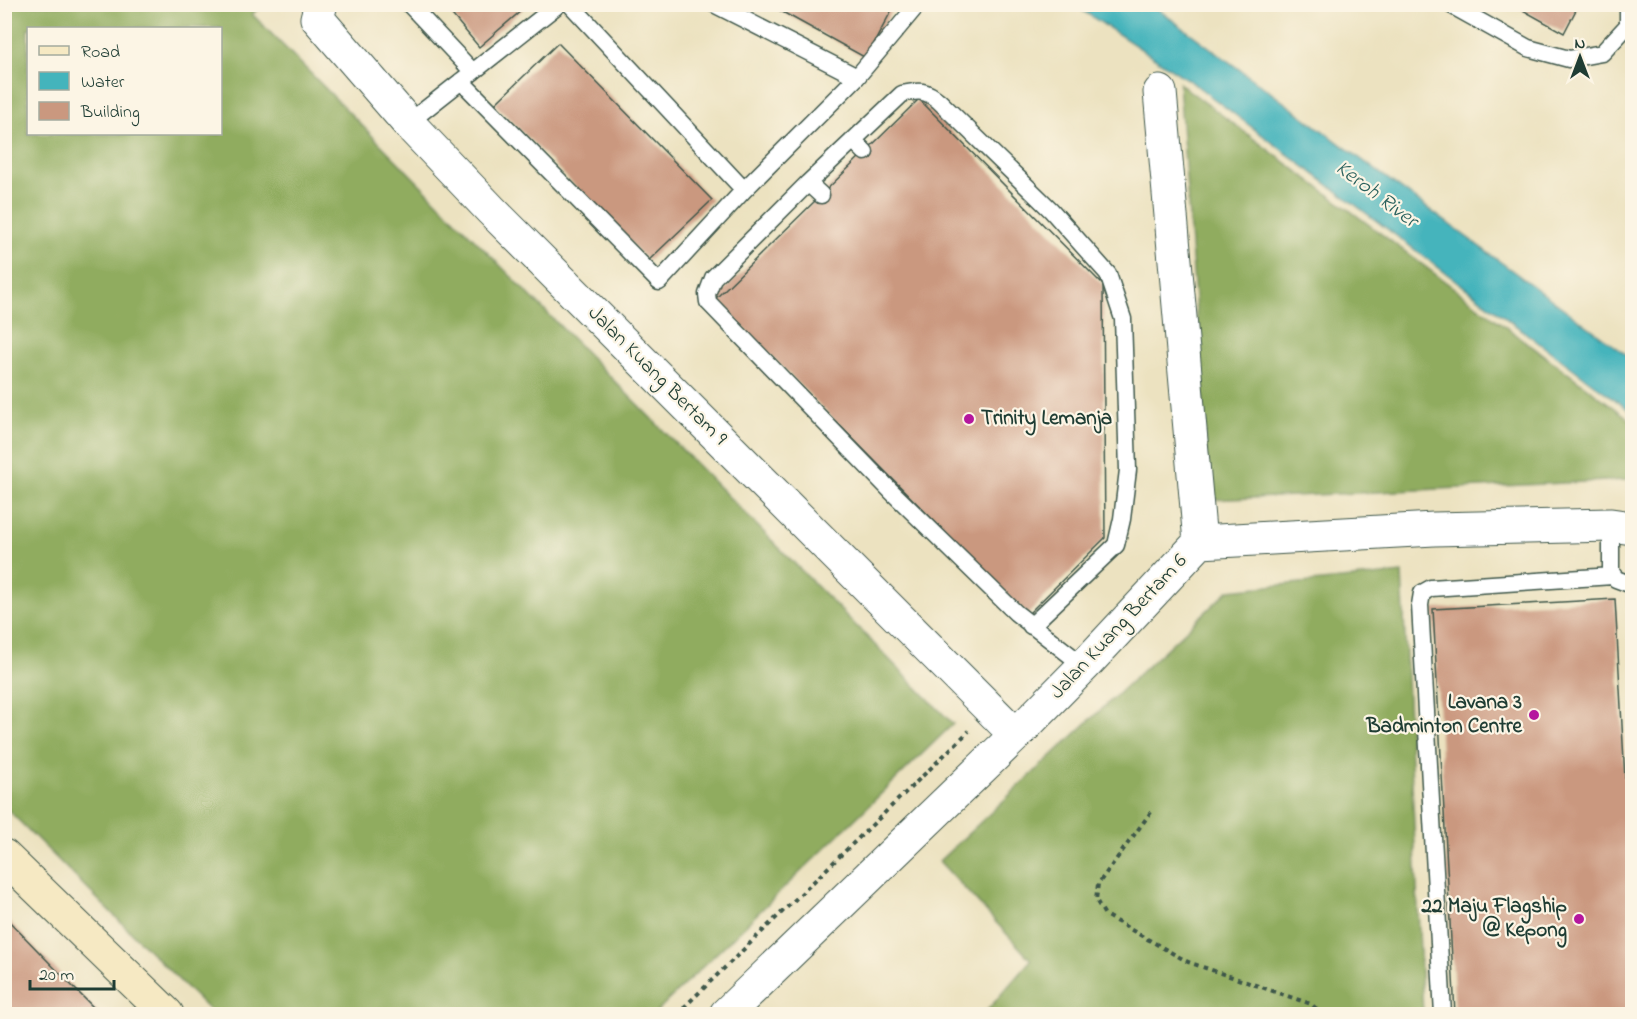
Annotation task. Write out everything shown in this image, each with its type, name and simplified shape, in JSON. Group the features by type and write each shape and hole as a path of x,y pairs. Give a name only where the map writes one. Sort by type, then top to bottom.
{"street":[{"name":"Jalan Kuang Bertam 9","path":"321,4 317,18 408,123 491,210 1016,735"},
{"path":"1160,92 1200,542"},
{"name":"Jalan Kuang Bertam 6","path":"726,1014 1016,735 1200,542 1434,529 1622,526"},
{"path":"4,856 167,1014"}],"lane":[{"path":"409,4 467,77 659,282 744,190 857,77 918,4"},
{"path":"408,123 559,4"},
{"path":"570,4 744,190"},
{"path":"714,4 857,77"},
{"path":"1449,4 1528,48 1569,58 1602,53 1628,25 1628,4"},
{"path":"1031,626 1116,545 1122,519 1128,470 1124,319 1108,274 1051,210 928,92 918,90 902,94 808,183 713,279 709,287 708,302 891,491 1016,613 1031,626 1084,666"},
{"path":"853,140 865,152"},
{"path":"808,183 821,195"},
{"path":"1613,576 1611,572 1622,526"},
{"path":"1443,1014 1420,605 1422,593 1431,588 1613,576 1632,585"}],"path":[{"path":"677,1014 991,709"},
{"path":"1151,812 1098,884 1096,900 1105,915 1188,962 1311,1004 1322,1014"}],"green space":[{"path":"4,5 264,5 252,14 953,724 654,1014 213,1014 5,807"},
{"path":"1179,83 1632,421 1632,476 1626,480 1210,500"},
{"path":"1402,573 1423,1014 984,1014 1031,960 939,861 1229,590"}],"water":[{"name":"Keroh River","path":"1074,5 1152,5 1632,359 1632,412 1193,83"}],"building":[{"path":"443,4 529,4 479,47"},
{"path":"768,4 895,4 866,58"},
{"path":"1512,4 1579,4 1564,33"},
{"path":"558,43 712,200 648,261 495,104"},
{"name":"Trinity Lemanja","path":"919,99 1103,285 1105,538 1027,615 715,299"},
{"path":"1615,599 1632,905 1632,1014 1455,1014 1433,609"},
{"path":"4,916 76,990 100,1014 4,1014"}],"place":[{"name":"Trinity Lemanja","path":"969,419"},
{"name":"Lavana 3 Badminton Centre","path":"1534,715"},
{"name":"22 Maju Flagship @ Kepong","path":"1579,919"}]}
